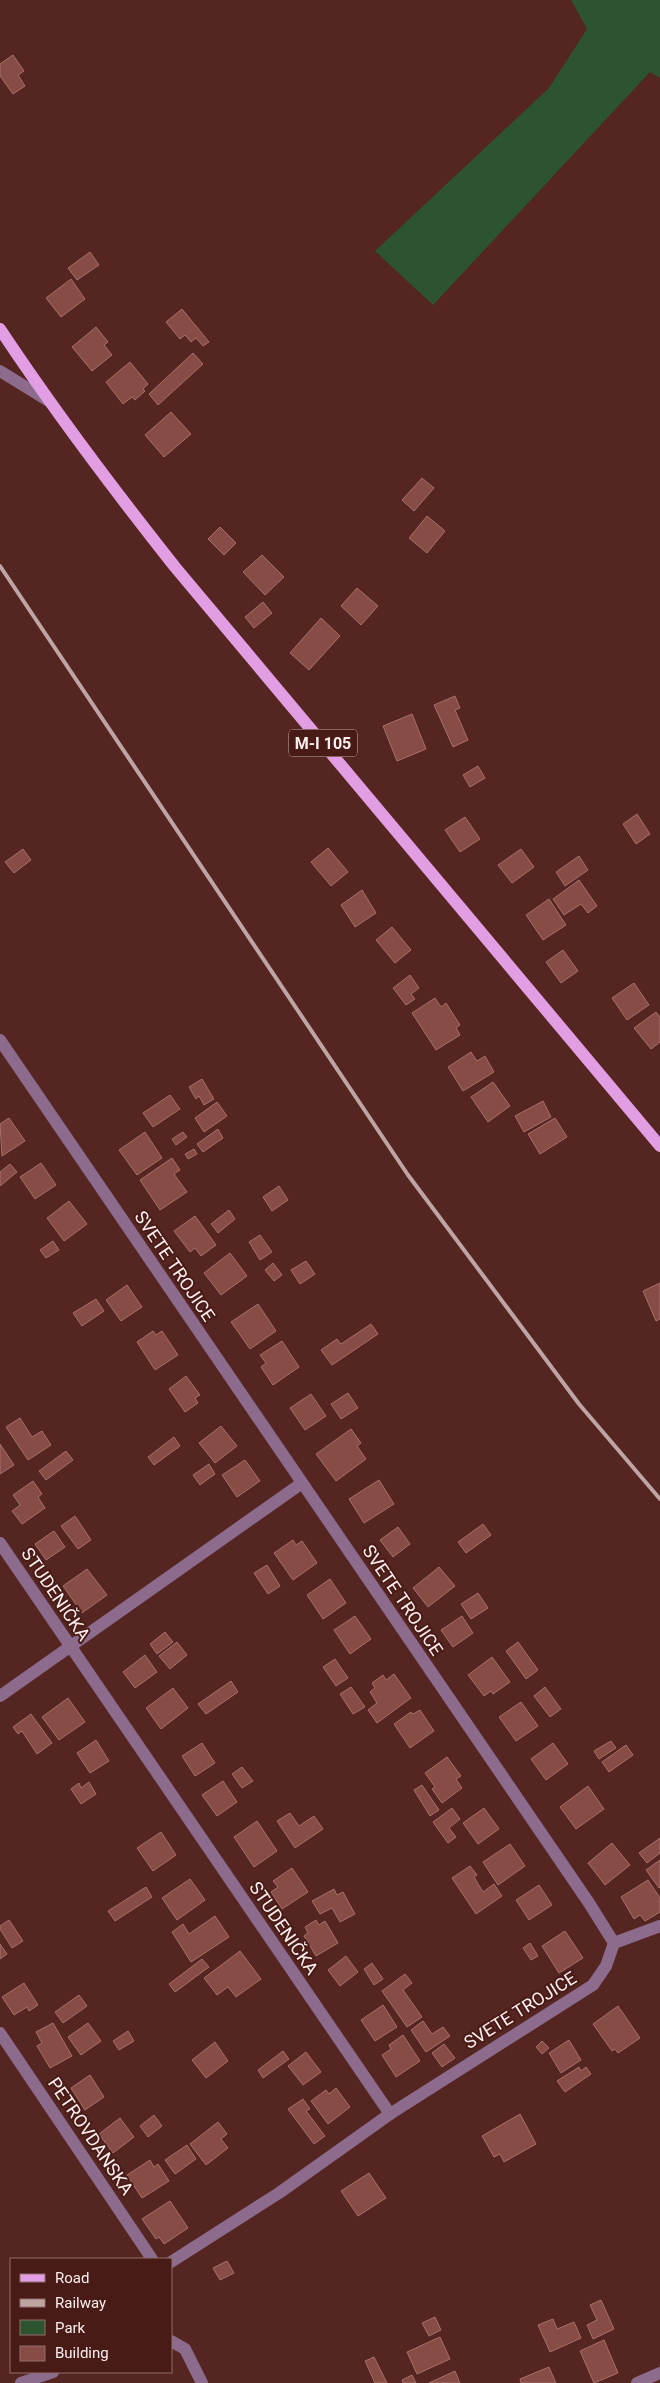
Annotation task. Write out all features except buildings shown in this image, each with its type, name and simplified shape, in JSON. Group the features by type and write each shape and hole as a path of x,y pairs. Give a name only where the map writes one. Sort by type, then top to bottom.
{"main road":[{"name":"M-I 105","path":"0,329 47,400 100,472 175,567 660,1146"}],"street":[{"path":"0,371 47,400"},
{"name":"SVETE TROJICE","path":"0,1040 589,1903 614,1943 606,1966 593,1985 390,2114"},
{"path":"0,1696 302,1483"},
{"name":"STUDENIČKA","path":"0,1543 390,2114"},
{"path":"614,1943 660,1926"},
{"name":"PETROVDANSKA","path":"0,2033 151,2258"},
{"path":"172,2261 279,2193 390,2114"},
{"path":"172,2343 184,2349 202,2383"},
{"path":"21,2383 50,2373"},
{"path":"637,2383 660,2373"}],"green space":[{"path":"571,0 660,0 660,78 650,72 433,305 375,251 549,88 587,29"}],"railway":[{"path":"0,566 408,1175 579,1404 660,1499"}]}
